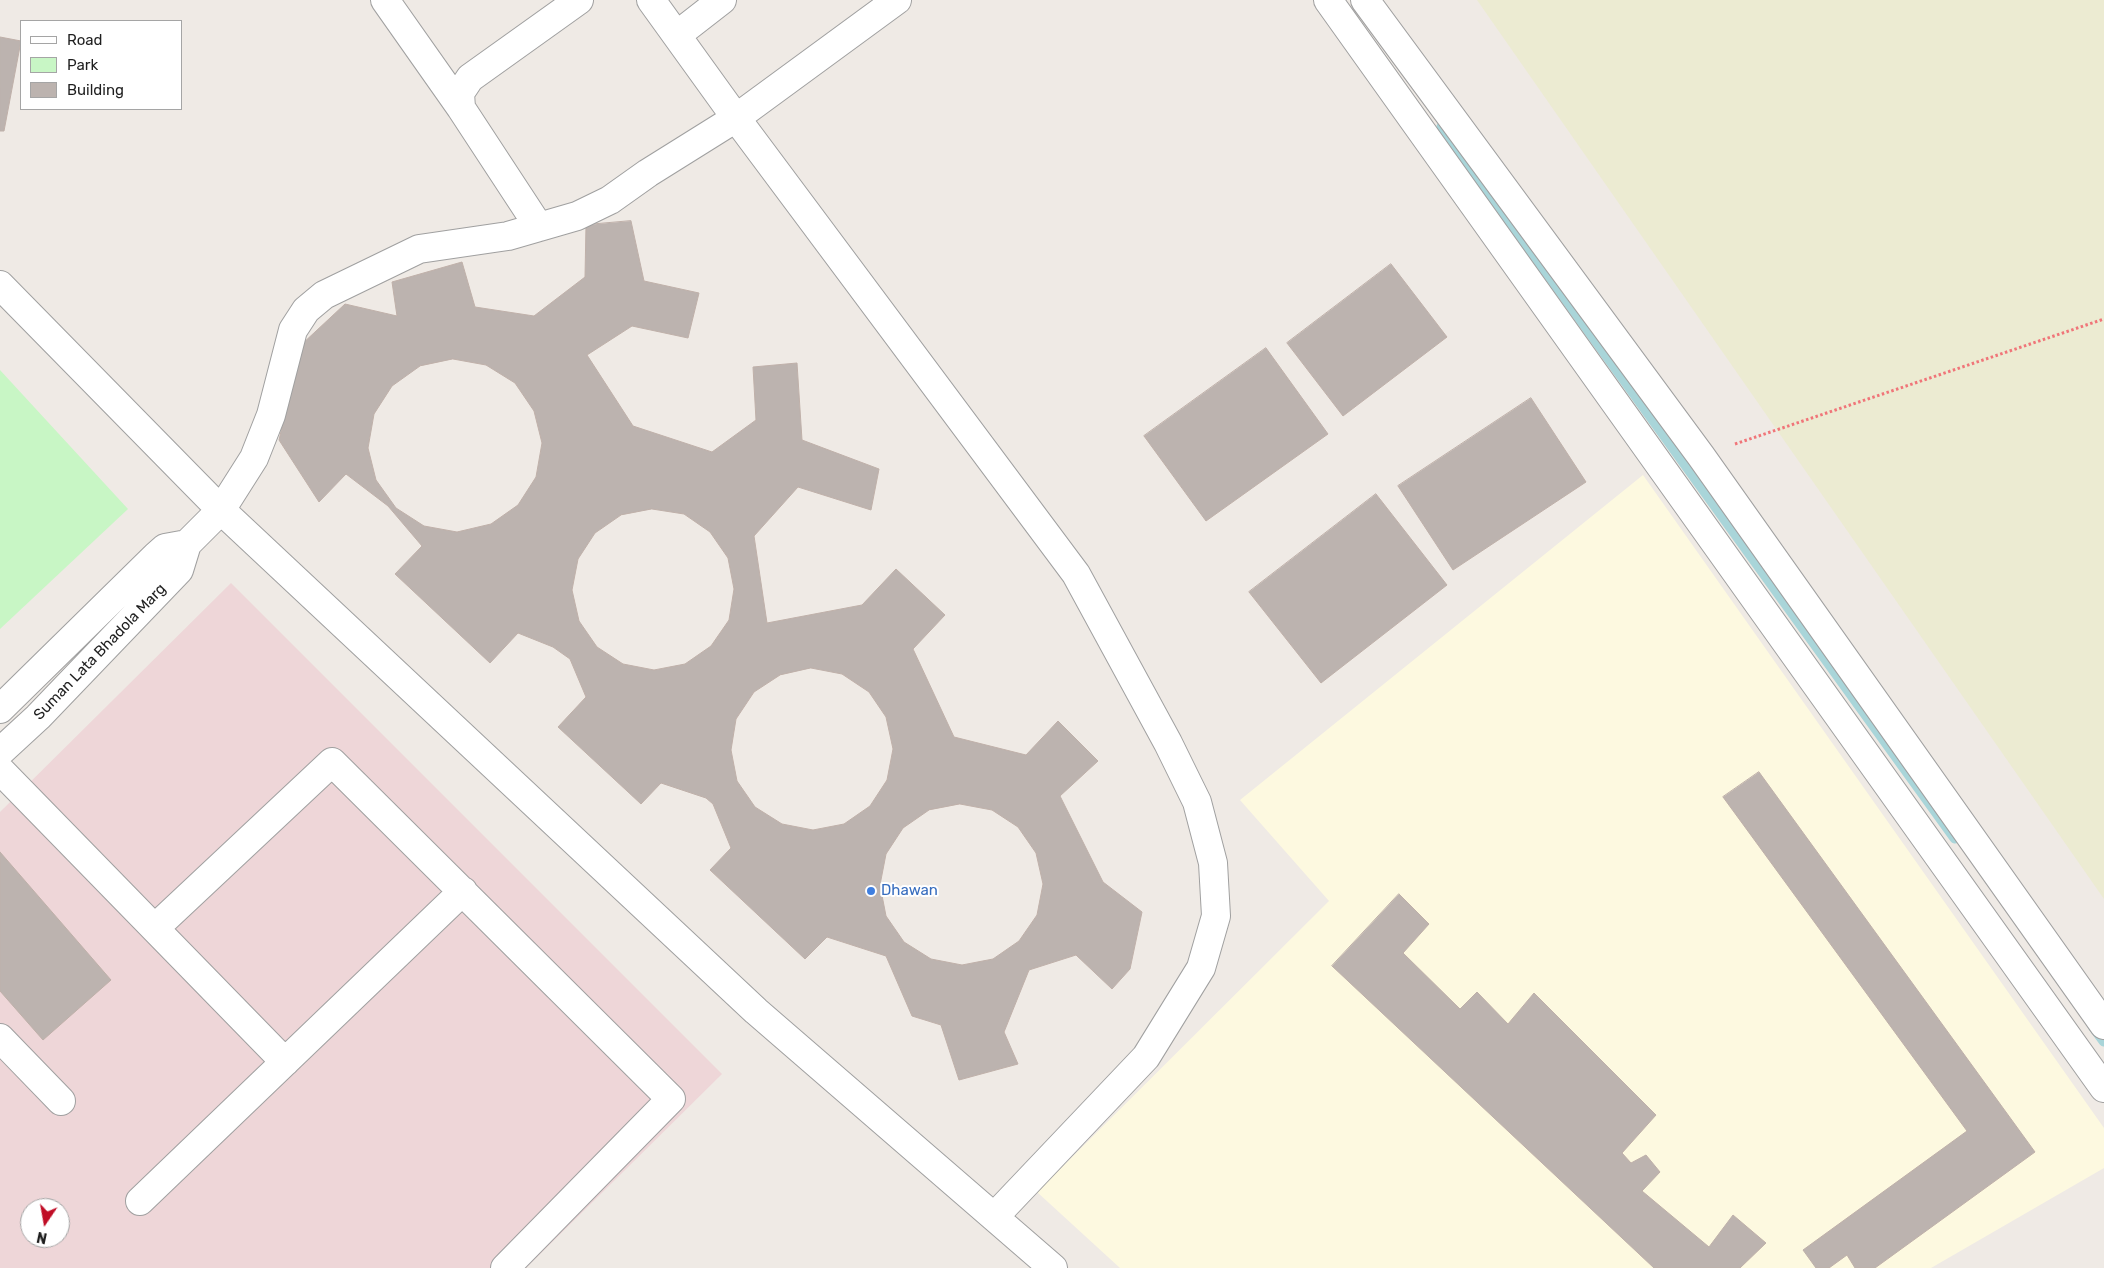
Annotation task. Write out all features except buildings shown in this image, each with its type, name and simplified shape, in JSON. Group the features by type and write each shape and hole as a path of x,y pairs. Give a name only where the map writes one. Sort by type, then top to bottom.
{"street":[{"path":"386,0 461,108 539,227"},
{"path":"461,108 460,93 470,78 579,0"},
{"path":"651,0 736,118 1076,574 1168,743 1197,802 1213,863 1216,916 1201,968 1146,1057 995,1216"},
{"path":"676,35 722,0"},
{"name":"Suman Lata Bhadola Marg","path":"0,752 38,717 179,570 187,544 221,510 254,458 264,437 293,330 306,310 324,295 419,249 508,236 577,216 610,200 648,173 736,118 897,0"},
{"path":"1328,0 2104,1088"},
{"path":"1365,0 1701,456 2104,1025"},
{"path":"0,285 221,510 756,1011 1053,1268"},
{"name":"Suman Lata Bhadola Marg","path":"5,694 165,548 187,544"},
{"path":"5,694 38,717"},
{"path":"155,928 332,762 671,1099 505,1268"},
{"path":"0,770 285,1062"},
{"path":"140,1201 463,891"},
{"path":"0,1038 61,1101"}],"path":[{"path":"1701,456 2104,319"}],"shaded area":[{"path":"1643,475 2104,1128 2104,1168 1931,1268 1120,1268 1037,1192 1329,901 1240,800"},
{"path":"231,583 722,1074 526,1268 0,1268 0,812"}],"green space":[{"path":"1477,0 2104,0 2104,899"},
{"path":"0,370 128,509 0,629"}],"waterway":[{"path":"1442,127 1955,838"},
{"path":"2093,1026 2104,1041"}],"place":[{"name":"Dhawan","path":"871,891"}]}
